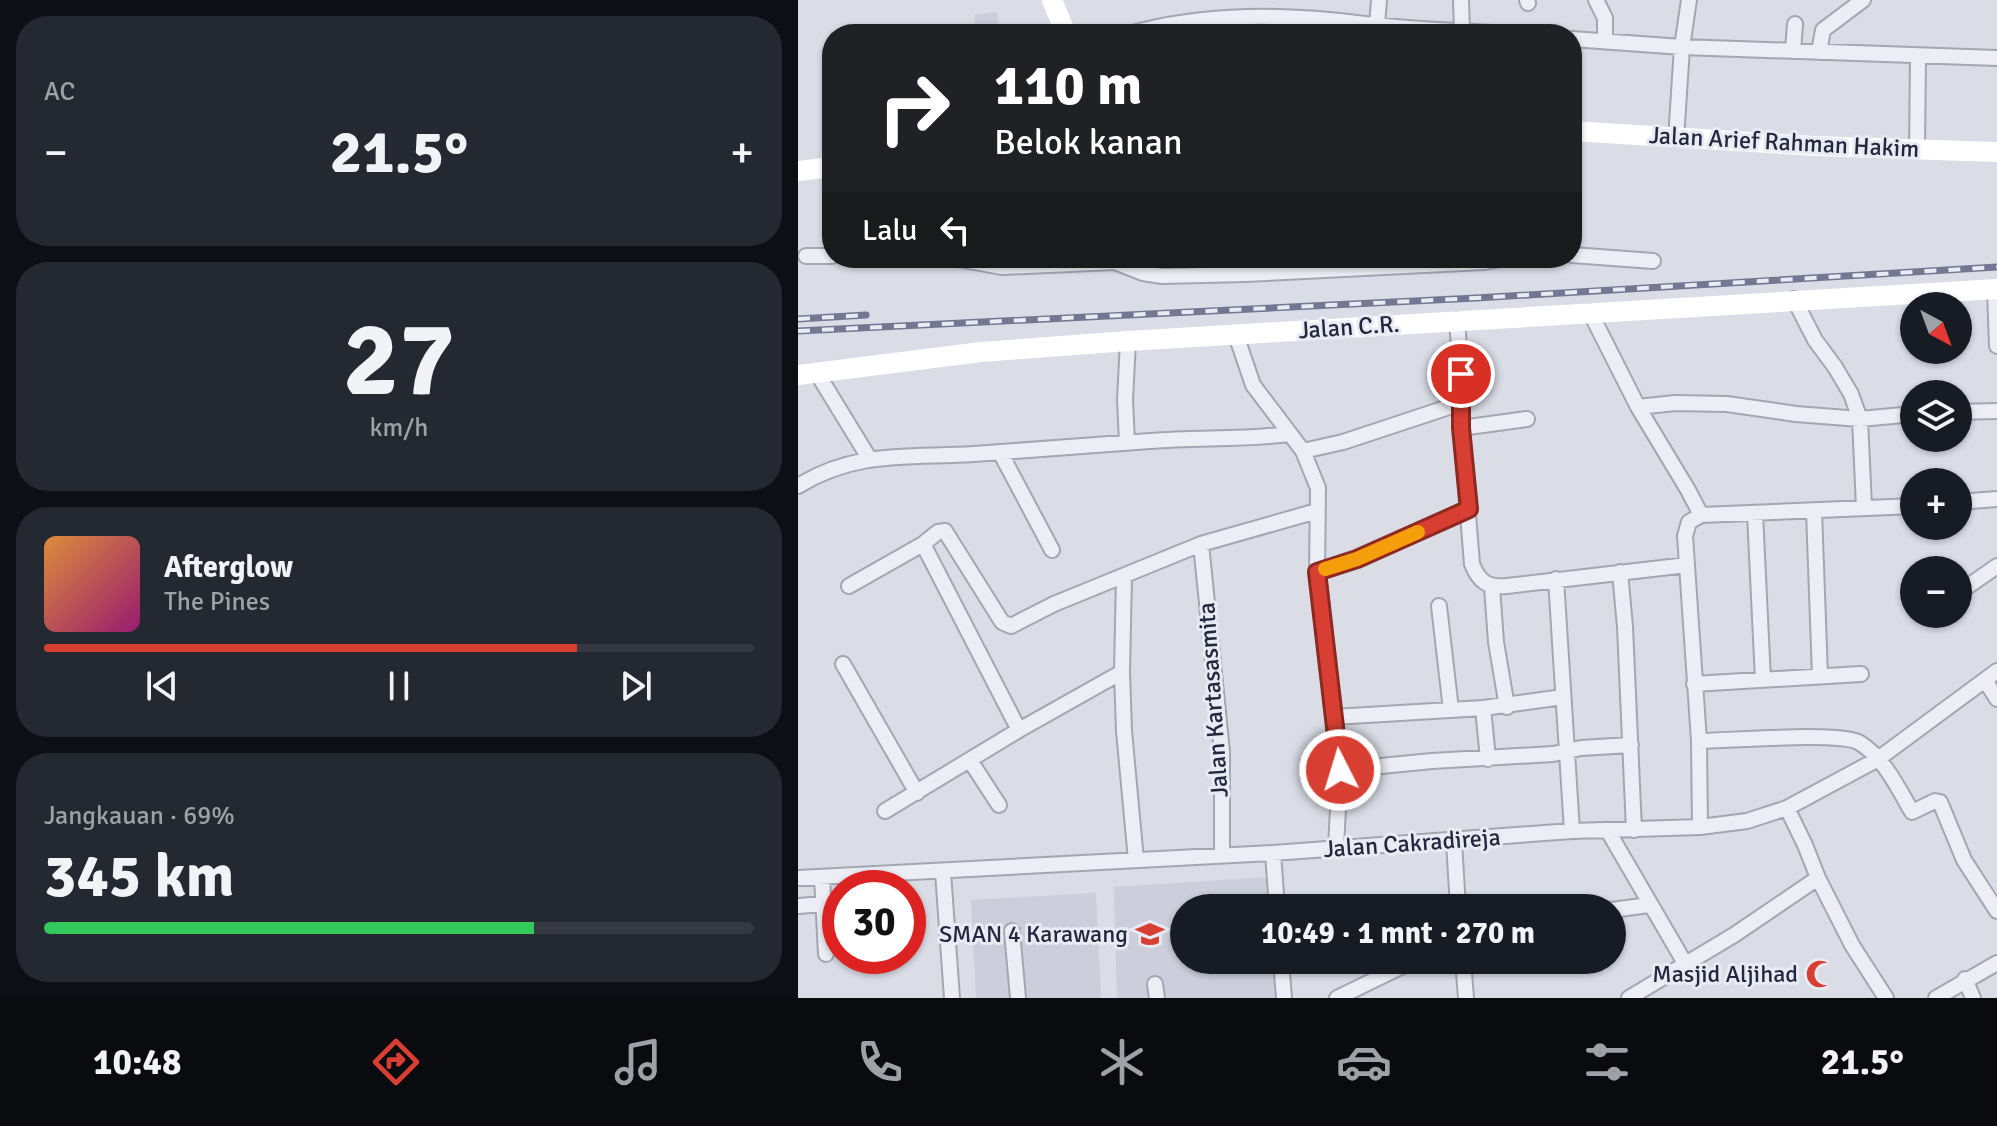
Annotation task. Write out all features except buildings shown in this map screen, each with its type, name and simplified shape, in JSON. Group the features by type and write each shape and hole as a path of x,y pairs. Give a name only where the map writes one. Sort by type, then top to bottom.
{"street":[{"path":"1370,24 1379,0"},
{"path":"1461,0 1462,24"},
{"path":"1596,0 1605,18 1605,41"},
{"path":"1676,139 1682,47 1689,0"},
{"path":"1819,52 1823,30 1863,0"},
{"path":"1057,1 1063,24"},
{"path":"1184,24 1226,16 1336,19 1354,24"},
{"path":"1793,51 1795,24"},
{"path":"1582,40 1682,47 1997,58"},
{"path":"1917,149 1918,57"},
{"name":"Jalan Arief Rahman Hakim","path":"1582,132 1676,139 1997,152"},
{"path":"798,171 822,168"},
{"path":"806,256 822,256"},
{"path":"1582,256 1653,261"},
{"path":"1146,268 1162,276 1365,268"},
{"path":"1246,268 1246,274"},
{"path":"1996,289 1997,346"},
{"name":"Jalan C.R.","path":"808,374 981,352 1128,341 1996,289"},
{"path":"1794,299 1815,340 1851,394 1860,419 1864,507"},
{"path":"1590,312 1638,407 1701,515"},
{"path":"1457,320 1461,428 1473,568 1483,582 1492,587 1687,565"},
{"path":"1236,335 1253,385 1303,451 1318,488 1317,572 1340,770 1336,847"},
{"path":"1127,443 1125,400 1128,341"},
{"path":"808,374 869,458"},
{"path":"1303,451 1343,442 1461,403"},
{"path":"1638,407 1675,403 1727,404 1860,419 1900,415"},
{"path":"1972,412 1997,411"},
{"path":"1461,428 1527,419"},
{"path":"798,486 829,469 869,458 1289,434"},
{"path":"1000,452 1052,550"},
{"path":"1972,501 1997,499"},
{"path":"1700,827 1699,741 1686,527 1692,518 1701,515 1900,506"},
{"path":"1317,572 1357,559 1469,509"},
{"path":"849,586 923,544 938,532 947,533 1005,625 1011,626 1054,604 1201,544 1317,511"},
{"path":"1814,511 1820,676"},
{"path":"1755,514 1763,680"},
{"path":"923,544 1019,730"},
{"name":"Jalan Kartasasmita","path":"1201,544 1222,752 1222,855"},
{"path":"1972,584 1997,566"},
{"path":"1620,572 1634,830"},
{"path":"1124,577 1124,731 1136,860"},
{"path":"1556,579 1572,831"},
{"path":"1492,587 1496,642 1507,707"},
{"path":"1439,606 1451,710"},
{"path":"843,664 917,793"},
{"path":"885,811 1122,672"},
{"path":"1694,684 1861,674"},
{"path":"1991,676 1997,699"},
{"name":"Jalan Cakradireja","path":"926,873 1273,853 1572,831 1700,827 1747,821 1787,808 1878,759 1991,676"},
{"path":"1334,717 1507,707 1563,697"},
{"path":"1483,708 1488,759"},
{"path":"1699,741 1847,738 1856,741 1878,759 1912,812 1935,801 1940,802 1964,860 1997,911"},
{"path":"1340,770 1631,745"},
{"path":"971,762 999,805"},
{"path":"1787,808 1852,945 1886,998"},
{"path":"1608,831 1686,965"},
{"path":"1454,841 1457,894"},
{"path":"1273,853 1276,894"},
{"path":"943,872 952,998"},
{"name":"Jalan Cakradireja","path":"798,878 822,877"},
{"path":"1629,998 1686,965 1818,878"},
{"path":"798,906 822,904"},
{"path":"1626,908 1649,905"},
{"path":"1012,931 1018,998"},
{"path":"1936,998 1997,963"},
{"path":"1282,974 1284,998"},
{"path":"1337,998 1386,974"},
{"path":"1464,974 1466,998"},
{"path":"1965,979 1973,998"}],"shaded area":[{"path":"997,12 998,24 975,24 974,15"},
{"name":"SMAN 4 Karawang","path":"1269,877 1270,894 1170,894 1170,974 1277,974 1279,998 1117,998 1114,887"},
{"path":"1096,893 1101,998 976,998 971,900"}],"railway":[{"path":"798,331 1476,298 1997,267"},
{"path":"798,319 866,315"}],"slow traffic":[{"path":"1325,569 1357,559 1418,532"}],"place":[{"name":"SMAN 4 Karawang","path":"1150,934"},
{"name":"Masjid Aljihad","path":"1820,974"}],"route":[{"path":"1340,770 1317,572 1357,559 1469,509 1461,428 1461,374"}]}
